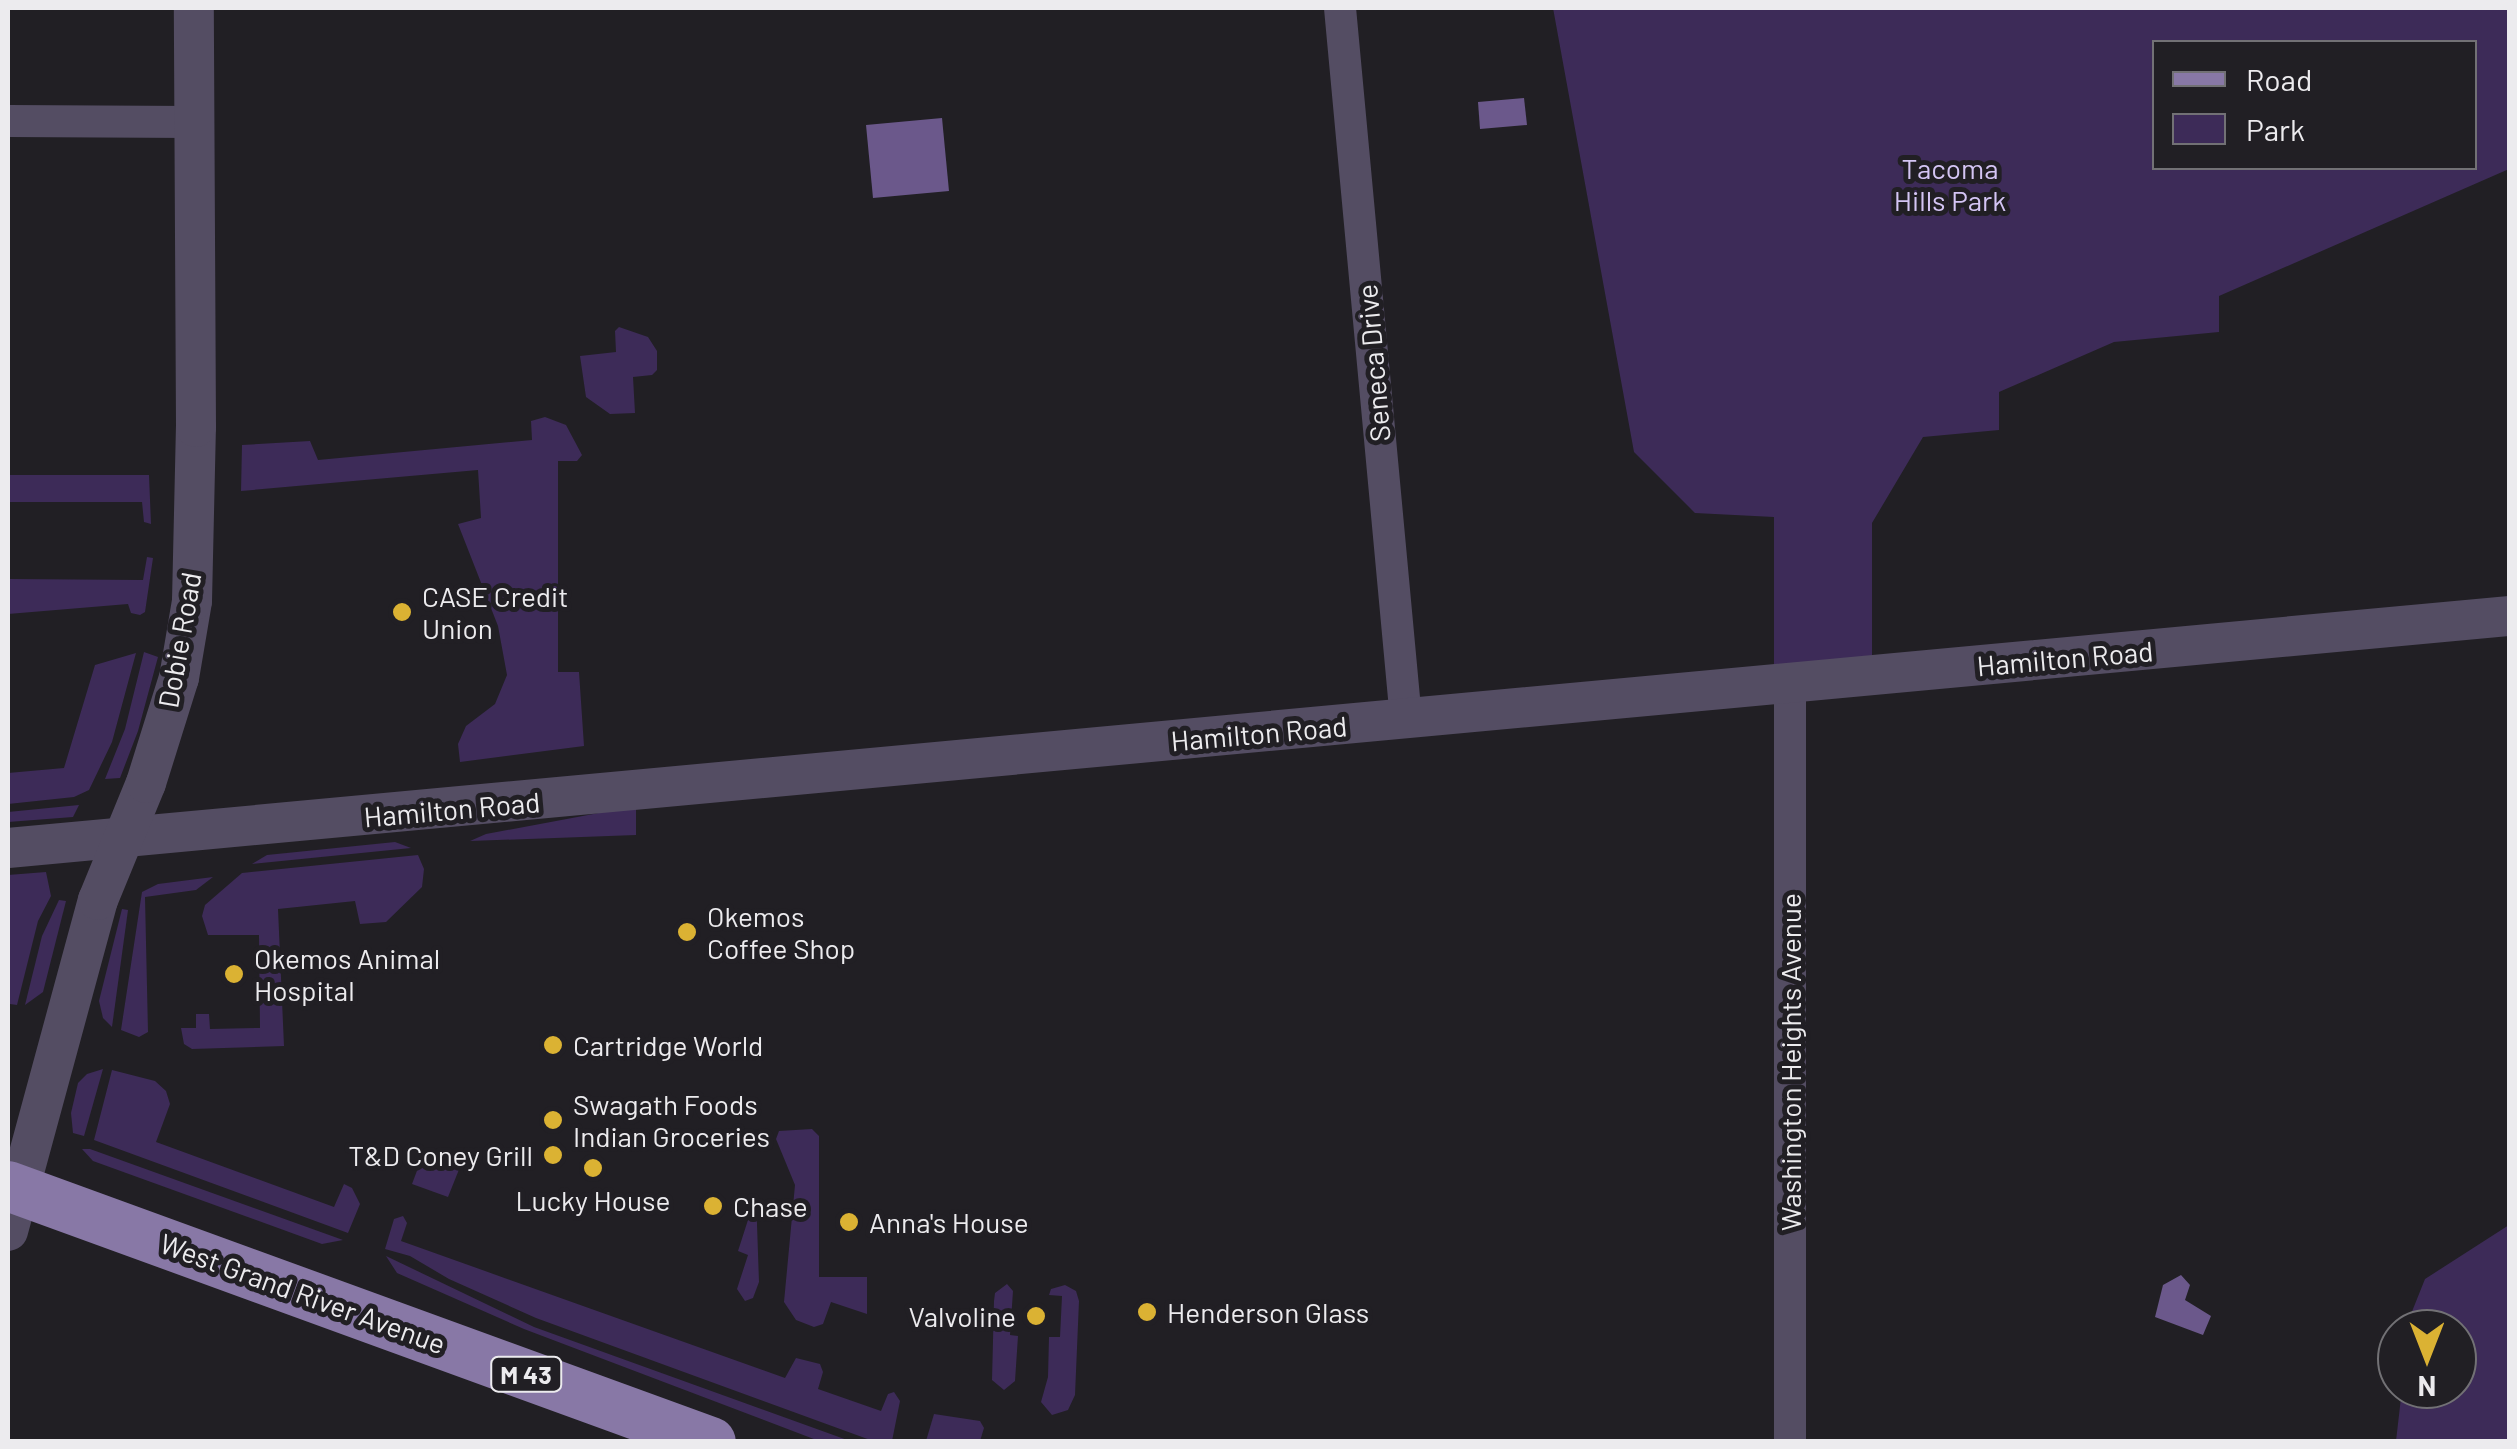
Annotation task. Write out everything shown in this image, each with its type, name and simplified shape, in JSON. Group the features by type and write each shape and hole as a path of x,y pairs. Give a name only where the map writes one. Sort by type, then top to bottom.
{"main road":[{"name":"West Grand River Avenue","path":"11,1202 697,1439"}],"street":[{"name":"Dobie Road","path":"11,1202 98,900 146,783 179,678 192,602 196,428 194,8"},
{"name":"Seneca Drive","path":"1340,8 1406,719"},
{"path":"8,121 193,122"},
{"name":"Hamilton Road","path":"8,848 2510,616"},
{"name":"Washington Heights Avenue","path":"1790,683 1790,1442"}],"green space":[{"name":"Tacoma Hills Park","path":"1553,8 2509,8 2509,169 2219,296 2219,332 2114,342 1999,392 1999,430 1923,437 1872,523 1872,658 1774,668 1774,517 1695,513 1634,452"},
{"path":"619,327 648,337 657,351 657,370 652,375 633,377 635,413 610,414 586,397 580,356 616,352 615,331"},
{"path":"545,417 566,425 582,455 577,461 558,461 558,672 579,672 584,746 460,762 458,744 466,726 495,704 507,675 498,626 458,524 481,518 478,470 241,491 242,445 310,441 318,460 532,440 531,421"},
{"path":"8,475 149,475 151,524 144,522 142,502 8,502"},
{"path":"147,557 153,558 145,612 140,615 131,613 128,604 8,614 8,579 143,580"},
{"path":"144,652 158,657 138,731 120,778 105,779 125,729"},
{"path":"136,653 112,742 89,790 74,797 8,804 8,773 64,768 95,665"},
{"path":"79,805 73,817 8,822 8,812"},
{"path":"636,806 636,835 470,841 486,834"},
{"path":"395,842 411,848 252,864 267,855"},
{"path":"418,855 424,869 422,887 386,922 360,924 355,901 278,909 284,1046 192,1049 184,1044 181,1028 196,1028 196,1014 209,1014 210,1029 260,1028 259,935 208,935 202,916 205,905 242,873"},
{"path":"46,872 51,896 38,921 17,1005 10,1004 8,875"},
{"path":"213,877 196,890 145,897 148,1032 139,1037 121,1030 142,892 158,884"},
{"path":"59,900 66,901 43,992 25,1005 42,936"},
{"path":"122,909 128,910 112,1027 103,1018 99,1001"},
{"path":"103,1069 84,1136 73,1133 71,1113 78,1083 87,1074"},
{"path":"112,1070 155,1081 166,1091 170,1104 156,1142 334,1207 344,1184 352,1188 360,1204 348,1233 94,1140"},
{"path":"812,1129 819,1136 819,1277 867,1277 867,1314 831,1302 823,1324 814,1327 796,1320 784,1302 795,1185 776,1139 779,1131"},
{"path":"82,1149 343,1240 322,1244 93,1161"},
{"path":"456,1155 462,1162 448,1197 412,1184 421,1160"},
{"path":"756,1195 759,1282 753,1298 745,1301 737,1289 748,1255 738,1251"},
{"path":"403,1216 407,1223 401,1241 785,1378 796,1358 820,1364 823,1372 818,1389 881,1411 888,1394 894,1392 900,1401 892,1441 873,1441 536,1318 449,1279 410,1256 385,1249 394,1219"},
{"path":"2509,1225 2509,1441 2396,1441 2400,1409 2477,1409 2477,1309 2413,1309 2425,1279"},
{"path":"386,1256 534,1327 850,1441 819,1441 524,1329 397,1273"},
{"path":"1007,1284 1013,1291 1010,1335 1018,1336 1015,1381 1004,1390 992,1380 994,1301 995,1293"},
{"path":"1065,1285 1076,1291 1079,1301 1075,1395 1068,1410 1052,1415 1041,1402 1048,1377 1049,1337 1060,1337 1062,1296 1049,1295 1051,1289"},
{"path":"934,1414 980,1421 984,1428 980,1441 926,1441"}],"shaded area":[{"path":"1524,98 1527,125 1480,129 1478,102"},
{"path":"942,118 949,191 873,198 866,125"},
{"path":"2181,1275 2190,1285 2185,1300 2211,1316 2203,1335 2155,1317 2163,1285"}],"place":[{"name":"CASE Credit Union","path":"402,612"},
{"name":"Okemos Coffee Shop","path":"687,932"},
{"name":"Okemos Animal Hospital","path":"234,974"},
{"name":"Cartridge World","path":"553,1045"},
{"name":"Swagath Foods Indian Groceries","path":"553,1120"},
{"name":"T&D Coney Grill","path":"553,1155"},
{"name":"Lucky House","path":"593,1168"},
{"name":"Chase","path":"713,1206"},
{"name":"Anna's House","path":"849,1222"},
{"name":"Henderson Glass","path":"1147,1312"},
{"name":"Valvoline","path":"1036,1316"}]}
